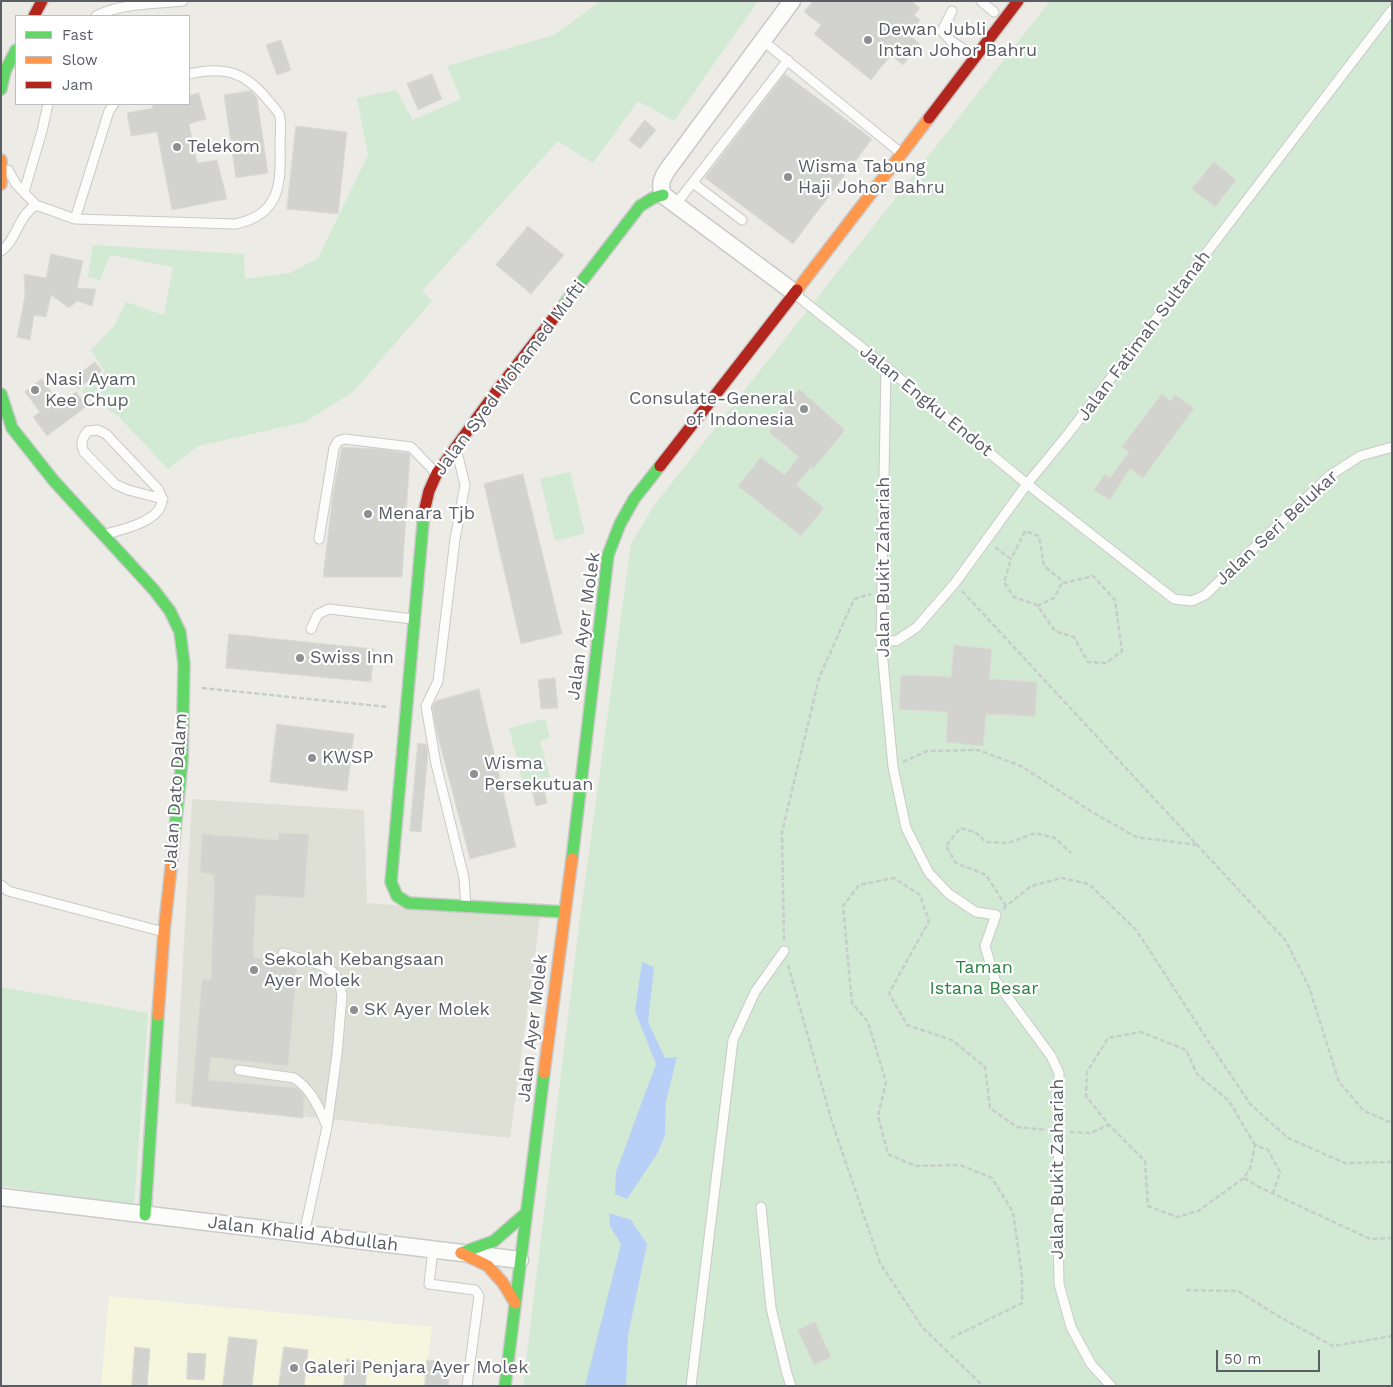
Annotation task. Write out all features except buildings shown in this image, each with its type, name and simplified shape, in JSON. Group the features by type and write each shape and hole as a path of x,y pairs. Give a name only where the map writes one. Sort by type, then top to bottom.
{"street":[{"path":"35,15 42,1"},
{"path":"669,199 661,188 662,177 792,1"},
{"name":"Jalan Ayer Molek","path":"506,1386 525,1214 565,912 608,555 617,532 634,500 1018,1"},
{"path":"1,89 2,72 14,53"},
{"path":"1,160 1,184"},
{"name":"Jalan Syed Mohamed Mufti","path":"565,912 408,903 396,896 392,882 424,514 429,491 437,473 538,336 640,206 653,198 669,199"},
{"name":"Jalan Engku Endot","path":"669,199 794,294"},
{"name":"Jalan Dato Dalam","path":"1,394 6,427 154,590 170,611 180,632 184,664 182,761 164,932 145,1215"},
{"name":"Jalan Khalid Abdullah","path":"1,1197 520,1260"},
{"path":"461,1253 494,1241 525,1214"},
{"path":"461,1253 488,1266 503,1283 515,1303"}],"lane":[{"path":"98,15 129,7 183,1"},
{"path":"981,1 994,12"},
{"name":"Jalan Fatimah Sultanah","path":"881,640 896,641 917,628 954,583 1027,484 1068,434 1392,10"},
{"path":"952,11 942,31 951,41 976,57"},
{"path":"762,40 902,153"},
{"path":"1,52 14,53"},
{"path":"669,199 693,183 788,60"},
{"path":"1,160 16,184 36,205 75,218 234,224 248,221 268,207 277,194 280,173 279,115 261,91 240,75 209,69 190,74"},
{"path":"24,192 48,105"},
{"path":"75,218 109,111 113,105"},
{"path":"693,183 742,220"},
{"path":"1,251 9,243 24,215 36,205"},
{"name":"Jalan Engku Endot","path":"794,294 886,366 1027,484 1174,598 1192,601"},
{"name":"Jalan Bukit Zahariah","path":"886,366 881,640 893,767 906,828 929,873 949,894 976,912 996,915 985,946 995,980 1051,1056 1059,1073 1059,1284 1071,1328 1091,1364 1112,1386"},
{"path":"103,535 136,526 160,508 163,499 158,488 106,434 98,430 88,431 83,436 81,445 84,452 115,484 128,490 163,499"},
{"path":"319,539 334,448 338,441 345,439 411,447 437,473"},
{"path":"456,447 465,485 456,539 438,681 426,706 436,764 464,878 466,907"},
{"name":"Jalan Seri Belukar","path":"1192,601 1205,595 1329,476 1360,456 1392,447"},
{"path":"311,629 318,614 329,609 415,619"},
{"path":"1,886 8,891 164,932"},
{"path":"691,1386 733,1040 755,992 784,951"},
{"path":"283,953 322,966 333,972 339,982 342,995 327,1127 304,1234"},
{"path":"239,1070 294,1078 301,1082 313,1098 327,1127"},
{"path":"761,1207 771,1308 786,1374 791,1386"},
{"path":"433,1250 429,1284 475,1290 479,1296 467,1386"}],"path":[{"path":"1025,531 1039,536 1044,566 1063,581 1065,583 1093,576 1115,600 1122,651 1106,663 1088,662 1074,637 1055,631 1037,606 1014,597 1004,582 1011,559 1025,531"},
{"path":"986,540 1011,559"},
{"path":"1037,606 1054,598 1063,581"},
{"path":"954,583 1286,941 1310,987 1339,1082 1364,1111 1392,1123"},
{"path":"882,590 854,599 820,678 782,832 784,951 832,1122 880,1263 922,1327 983,1386"},
{"path":"184,686 407,709"},
{"path":"893,767 927,751 978,750 1021,766 1092,812 1136,837 1198,845"},
{"path":"1006,906 986,876 956,863 946,846 960,828 975,832 986,842 1008,843 1035,833 1055,838 1071,853"},
{"path":"951,1338 1022,1303 1022,1276 1014,1212 992,1178 960,1165 916,1166 888,1154 878,1116 886,1082 868,1022 852,1003 843,906 858,885 894,878 920,895 929,921 889,993 907,1025 952,1040 985,1066 990,1108 1017,1127 1058,1132 1090,1133 1109,1125"},
{"path":"996,915 1031,886 1062,878 1089,884 1137,931 1251,1105 1288,1138 1345,1163 1392,1162"},
{"path":"1255,1145 1250,1169 1244,1178 1198,1211 1177,1217 1148,1206 1145,1161 1109,1125 1086,1096 1087,1072 1108,1038 1140,1032 1186,1050 1196,1074 1229,1101 1255,1145 1268,1150 1280,1172 1273,1194"},
{"path":"1244,1178 1273,1194 1370,1239 1392,1238"},
{"path":"1186,1290 1238,1291 1278,1316 1333,1346 1392,1336"}],"shaded area":[{"name":"SK Ayer Molek","path":"192,799 364,810 367,903 540,917 510,1138 175,1103"},
{"path":"109,1296 432,1327 425,1386 101,1386"}],"green space":[{"path":"601,1 758,1 674,121 638,101 593,163 558,141 422,291 432,301 353,392 305,422 198,446 168,469 119,417 81,391 105,372 91,350 114,326 126,302 164,315 173,267 110,255 100,280 88,277 93,245 244,254 245,279 290,273 318,258 368,155 357,98 396,90 413,120 461,99 447,66 554,35"},
{"name":"Taman Istana Besar","path":"1050,1 1392,1 1392,1386 523,1386 580,918 631,544 653,507"},
{"path":"570,472 585,533 555,541 540,479"},
{"path":"545,719 550,738 540,741 550,777 523,783 509,728"},
{"path":"1,987 148,1013 134,1206 1,1186"}],"water":[{"path":"642,962 654,967 648,1022 665,1058 677,1057 666,1101 665,1136 657,1154 627,1199 615,1194 616,1172 656,1064 635,1011"},
{"path":"609,1213 631,1220 647,1244 628,1335 626,1386 585,1386 621,1244 610,1226"}],"traffic: fast":[{"path":"1,89 5,71 15,52"},
{"path":"563,306 640,206 653,198 663,195"},
{"path":"1,394 12,428 54,481 154,590 170,611 180,632 184,664 182,761 173,849"},
{"path":"572,859 608,555 620,524 634,499 660,466"},
{"path":"424,512 391,882 397,896 408,903 565,912"},
{"path":"145,1215 158,1015"},
{"path":"505,1386 544,1073"},
{"path":"461,1253 494,1241 525,1214"}],"traffic: slow":[{"path":"797,290 929,118"},
{"path":"1,160 1,184"},
{"path":"158,1015 173,849"},
{"path":"544,1073 572,859"},
{"path":"461,1253 488,1266 503,1283 515,1303"}],"traffic: jam":[{"path":"35,15 42,1"},
{"path":"929,118 1018,1"},
{"path":"660,466 797,290"},
{"path":"424,512 429,491 437,473 496,392 563,306"}],"place":[{"name":"Dewan Jubli Intan Johor Bahru","path":"868,40"},
{"name":"Telekom","path":"177,147"},
{"name":"Wisma Tabung Haji Johor Bahru","path":"788,177"},
{"name":"Nasi Ayam Kee Chup","path":"35,390"},
{"name":"Consulate-General of Indonesia","path":"804,409"},
{"name":"Menara Tjb","path":"368,514"},
{"name":"Swiss Inn","path":"300,658"},
{"name":"KWSP","path":"312,758"},
{"name":"Wisma Persekutuan","path":"474,774"},
{"name":"Sekolah Kebangsaan Ayer Molek","path":"254,970"},
{"name":"SK Ayer Molek","path":"354,1010"},
{"name":"Galeri Penjara Ayer Molek","path":"294,1368"}]}
